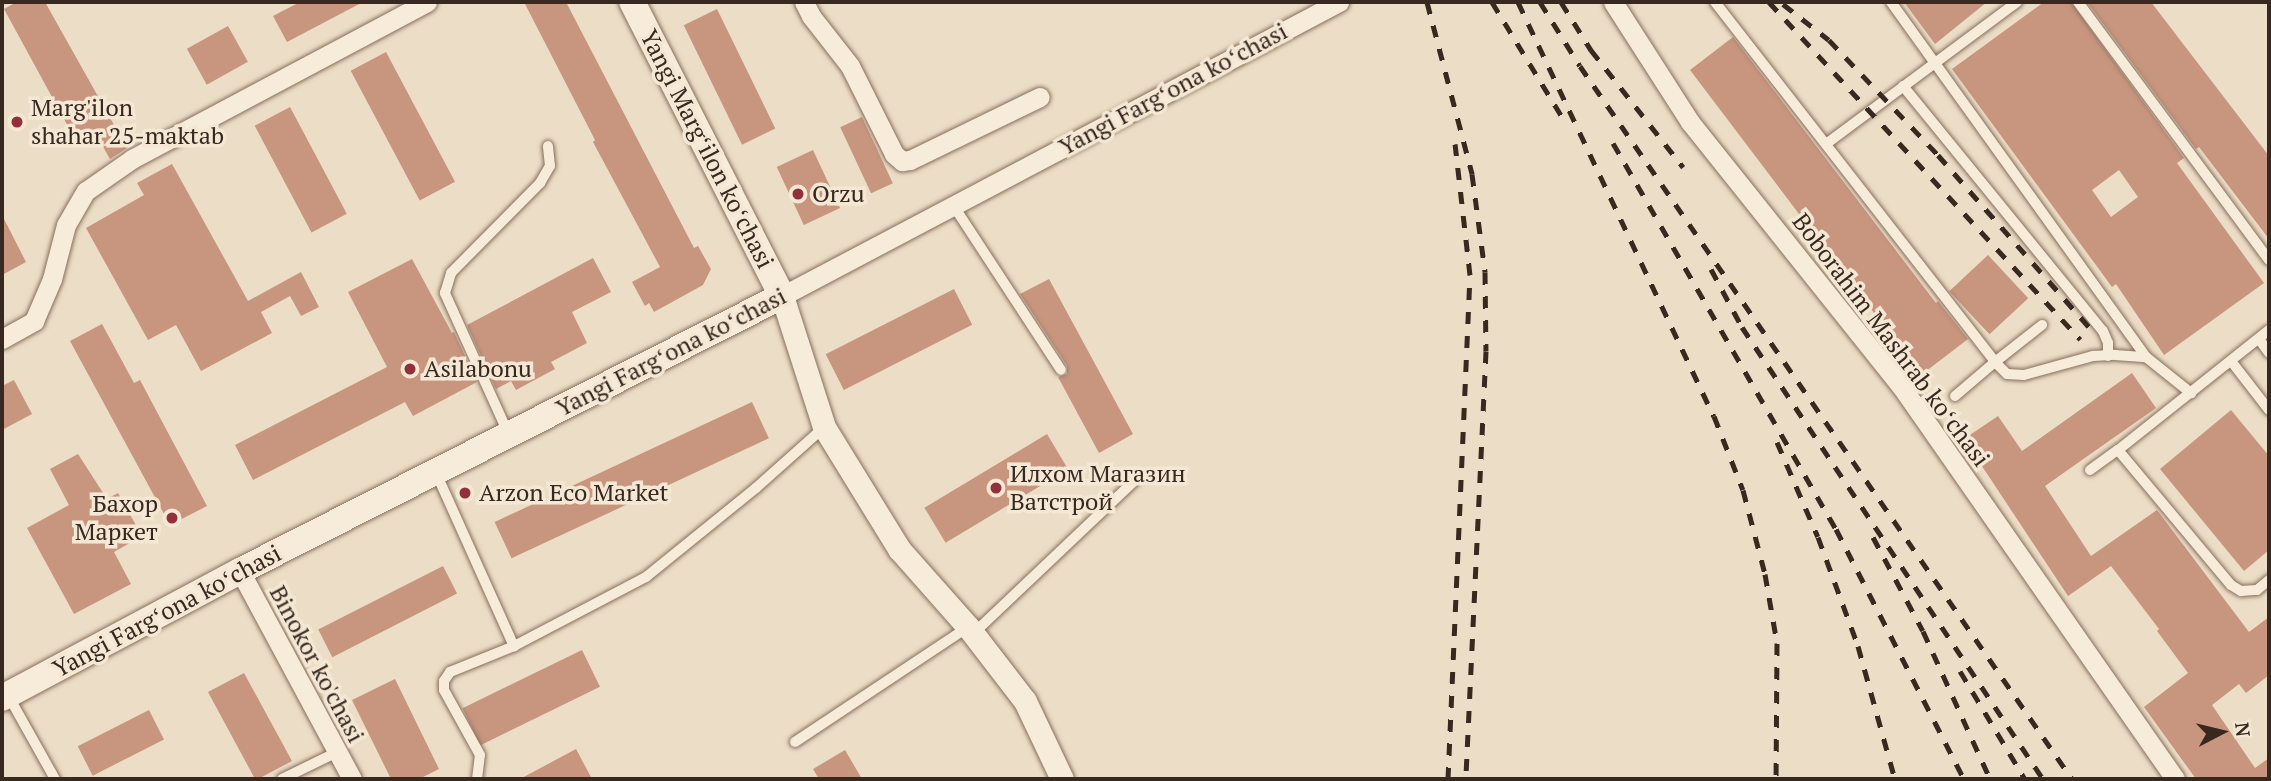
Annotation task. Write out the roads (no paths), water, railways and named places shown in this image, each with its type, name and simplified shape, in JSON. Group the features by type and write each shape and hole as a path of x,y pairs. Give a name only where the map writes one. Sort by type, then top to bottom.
{"main road":[{"name":"Yangi Margʻilon koʻchasi","path":"632,2 782,296"},
{"name":"Yangi Fargʻona koʻchasi","path":"5,697 240,571 782,296"}],"street":[{"path":"2,339 34,321 52,279 66,225 86,191 132,159 427,2"},
{"path":"804,2 811,16 850,66 894,155 902,161 911,160 1040,97"},
{"name":"Yangi Fargʻona koʻchasi","path":"782,296 1313,8 1339,2"},
{"name":"Boborahim Mashrab koʻchasi","path":"1613,2 1690,121 1901,386 2175,779"},
{"path":"782,296 824,427 899,549 971,630 1025,701 1062,779"},
{"name":"Binokor ko'chasi","path":"240,571 352,779"}],"lane":[{"path":"1715,2 2007,374 2024,375 2093,356 2147,357"},
{"path":"1891,2 2147,357 2191,393"},
{"path":"1826,144 2017,2"},
{"path":"2078,2 2269,260"},
{"path":"1903,86 2103,331 2108,343 2108,356"},
{"path":"509,435 445,293 451,273 540,183 550,166 548,146"},
{"path":"953,205 1060,370"},
{"path":"1955,396 2042,325"},
{"path":"2090,470 2269,331"},
{"path":"2259,339 2269,353"},
{"path":"2231,361 2269,410"},
{"path":"477,779 480,755 444,690 444,681 450,672 514,646 646,577 756,488 824,427"},
{"path":"2118,450 2231,585 2241,591 2257,590 2269,580"},
{"path":"436,472 514,646"},
{"path":"795,743 971,630 1136,479"},
{"path":"5,697 55,779"},
{"path":"282,779 337,752"}],"railway":[{"path":"1427,2 1472,174 1485,272 1486,351 1466,779"},
{"path":"1492,2 1566,123"},
{"path":"1518,2 1714,416 1743,490 1765,574 1777,643 1776,779"},
{"path":"1540,2 1580,66 2072,779"},
{"path":"1561,2 1591,50 1683,167"},
{"path":"1769,2 2080,339"},
{"path":"1783,4 1829,40 1938,155 2090,328"},
{"path":"1613,143 1836,529 1964,779"},
{"path":"1448,779 1470,275 1455,144"},
{"path":"1711,269 1742,327 2043,779"},
{"path":"1777,442 1818,537 1858,646 1895,779"},
{"path":"1873,537 1923,631 1990,779"},
{"path":"1960,671 2025,779"}],"place":[{"name":"Marg'ilon shahar 25-maktab","path":"17,122"},
{"name":"Orzu","path":"798,194"},
{"name":"Asilabonu","path":"410,369"},
{"name":"Илхом Магазин Ватстрой","path":"996,488"},
{"name":"Arzon Eco Market","path":"465,493"},
{"name":"Бахор Маркет","path":"172,518"}]}
